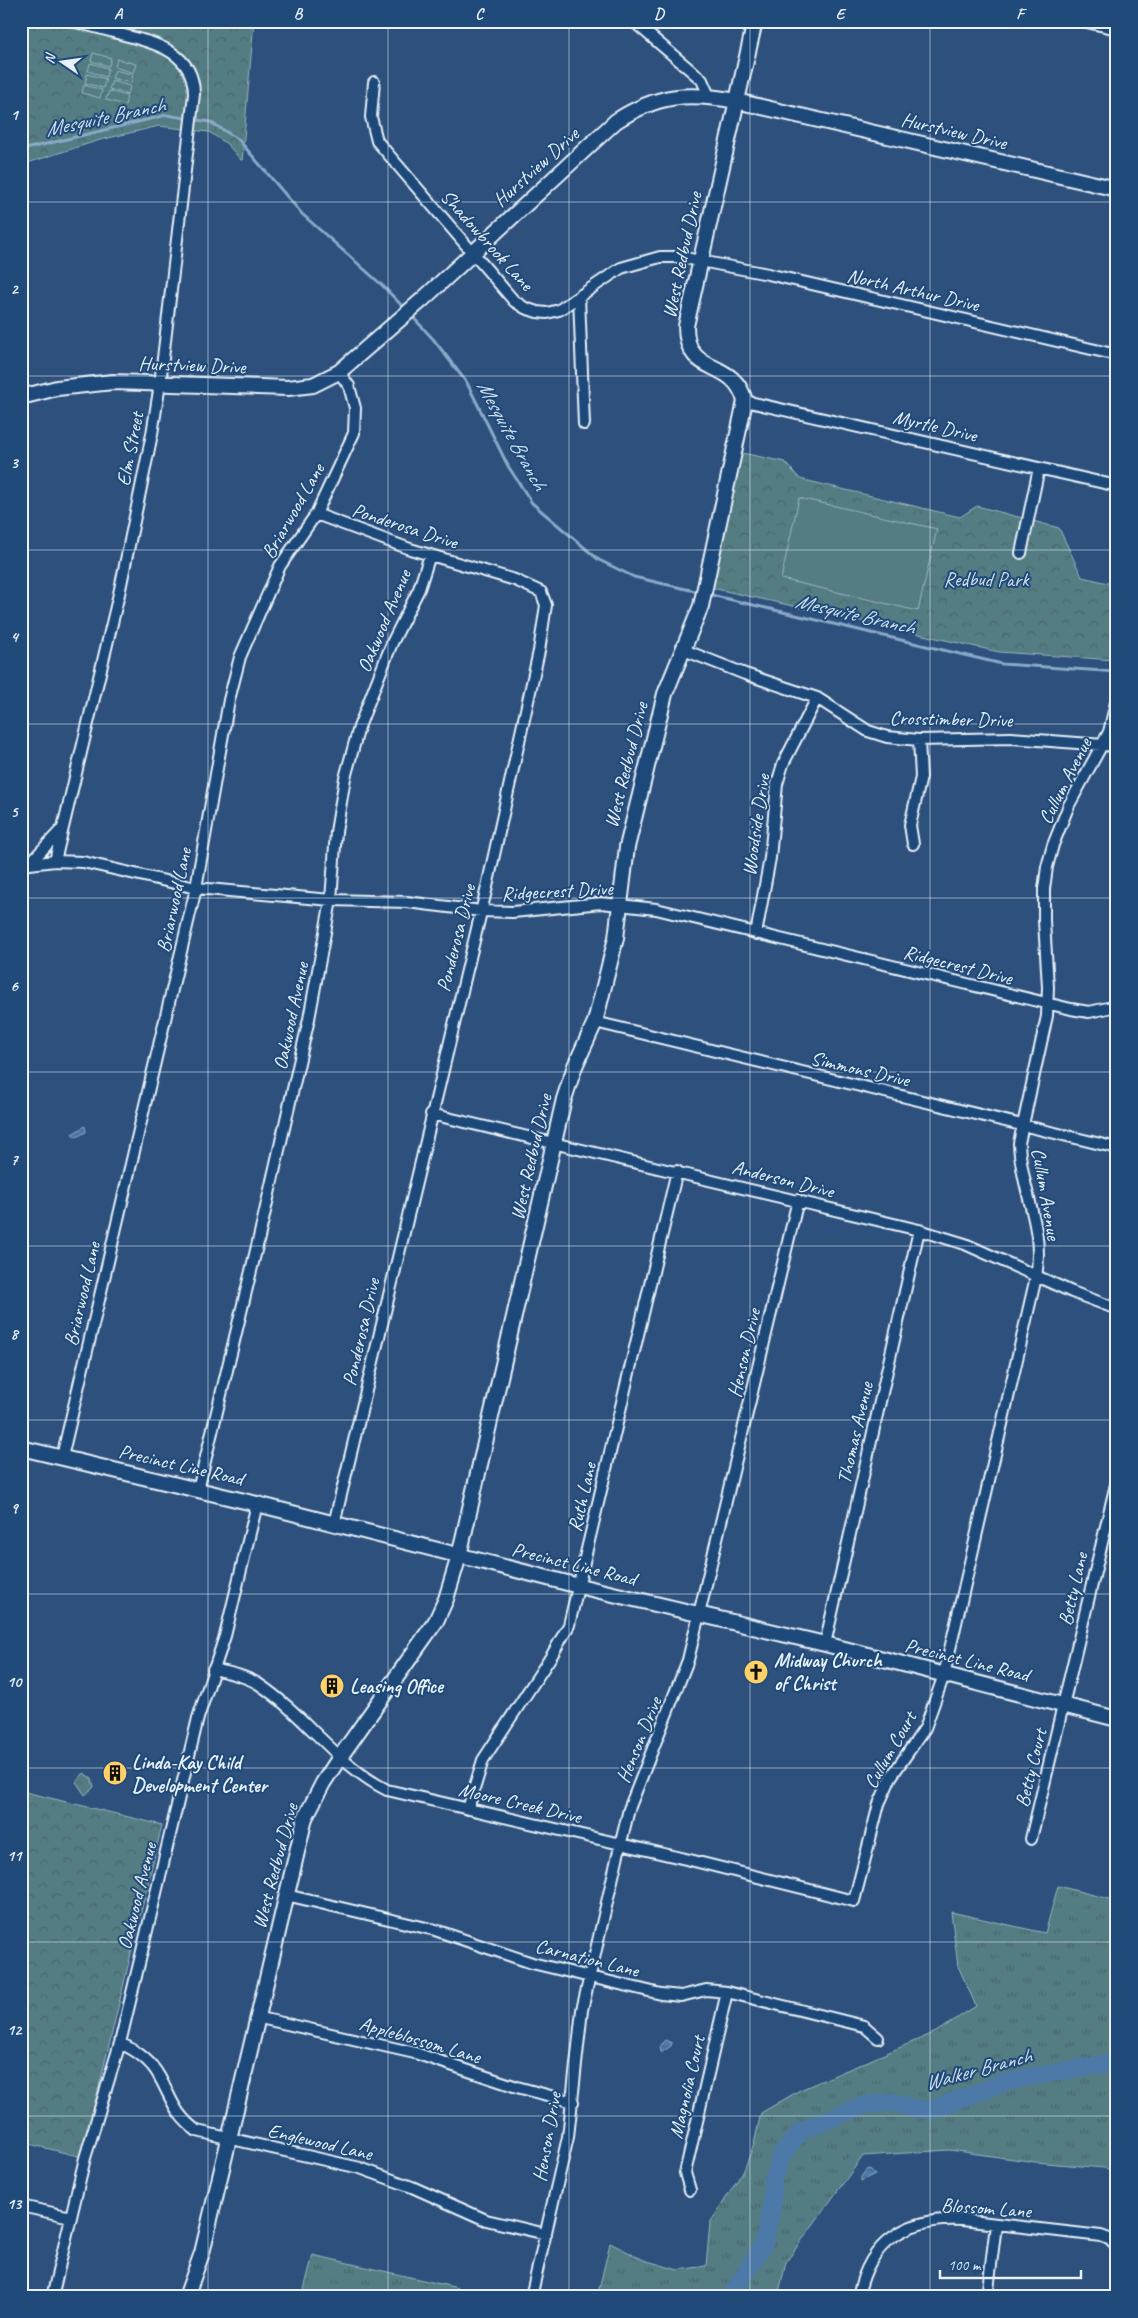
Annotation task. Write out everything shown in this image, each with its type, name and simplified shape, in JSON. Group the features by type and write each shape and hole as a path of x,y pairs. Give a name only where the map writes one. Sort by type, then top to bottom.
{"street":[{"name":"Elm Street","path":"55,861 119,594 160,384 194,90 183,61 167,48 71,21"},
{"path":"633,21 702,80 709,96"},
{"name":"West Redbud Drive","path":"186,2297 202,2253 256,2017 305,1818 323,1783 436,1621 446,1599 458,1556 564,1099 575,1066 595,1022 616,938 627,847 665,694 701,606 745,401 742,389 733,378 726,372 703,364 690,348 686,336 686,326 755,21"},
{"path":"1082,21 1117,29"},
{"name":"Shadowbrook Lane","path":"374,82 371,117 377,141 472,253 514,300 525,308 547,313 559,310 621,268 641,261 660,257 701,260"},
{"name":"Hurstview Drive","path":"21,396 79,385 113,382 305,387 313,385 339,372 396,323 616,121 646,105 681,96 709,96 736,101 1117,189"},
{"name":"North Arthur Drive","path":"701,260 1117,355"},
{"path":"579,297 584,424"},
{"name":"Briarwood Lane","path":"62,1457 196,888 229,700 240,657 280,566 316,514 354,433 355,408 349,386 339,372"},
{"name":"Myrtle Drive","path":"745,401 1117,486"},
{"path":"1021,553 1039,468"},
{"name":"Ponderosa Drive","path":"316,514 430,555 515,580 541,592 546,605 539,651 481,911 334,1524"},
{"name":"Oakwood Avenue","path":"198,1490 309,1020 331,900 336,832 345,778 358,727 392,642 419,589 430,555"},
{"name":"Crosstimber Drive","path":"684,650 746,674 817,698 868,731 887,738 919,740 1011,738 1117,746"},
{"name":"Woodside Drive","path":"756,934 770,858 778,784 783,764 817,698"},
{"name":"Cullum Avenue","path":"944,1675 1036,1277 1039,1246 1020,1160 1019,1143 1048,1004 1044,921 1044,889 1047,867 1053,845 1069,805 1109,732 1117,698"},
{"path":"913,844 910,826 921,777 919,740"},
{"name":"Elm Street","path":"25,865 63,828"},
{"name":"Ridgecrest Drive","path":"25,865 55,861 83,862 196,888 331,900 407,902 481,911 513,912 601,903 619,904 656,909 1048,1004 1090,1012 1117,1006"},
{"name":"Simmons Drive","path":"595,1022 1117,1148"},
{"name":"Anderson Drive","path":"431,1114 919,1230 965,1244 1036,1277 1117,1309"},
{"name":"Ruth Lane","path":"468,1809 483,1760 552,1655 569,1625 677,1171"},
{"name":"Henson Drive","path":"531,2297 568,2137 573,2102 578,2029 621,1843 630,1809 680,1686 700,1615 798,1200"},
{"name":"Thomas Avenue","path":"825,1644 919,1230"},
{"name":"Precinct Line Road","path":"21,1448 257,1504 458,1556 825,1644 1117,1718"},
{"name":"Betty Lane","path":"1064,1705 1117,1480"},
{"name":"Oakwood Avenue","path":"52,2297 91,2138 109,2085 120,2043 198,1718 225,1636 257,1504"},
{"name":"Moore Creek Drive","path":"213,1669 259,1684 289,1708 340,1757 372,1782 387,1790 621,1843 854,1901"},
{"name":"Cullum Court","path":"854,1901 879,1804 891,1777 925,1728 944,1675"},
{"name":"Betty Court","path":"1031,1839 1064,1705"},
{"name":"Carnation Lane","path":"286,1896 435,1930 532,1963 671,1996 706,1990 728,1992 864,2026 878,2038"},
{"name":"Magnolia Court","path":"690,2190 685,2173 728,1992"},
{"name":"Appleblossom Lane","path":"256,2017 415,2053 517,2087 573,2102"},
{"name":"Englewood Lane","path":"120,2043 150,2063 159,2075 177,2113 197,2131 228,2140 360,2168 412,2187 486,2220 546,2234"},
{"path":"21,2206 71,2218"},
{"name":"Blossom Lane","path":"858,2297 869,2263 889,2240 910,2226 942,2219 1101,2236 1109,2239 1117,2247"},
{"path":"987,2297 996,2224"},
{"path":"1116,2297 1117,2290"}],"green space":[{"path":"21,21 254,21 242,161 227,144 209,132 159,126 100,140 21,165"},
{"path":"93,53 111,58 109,66 91,61"},
{"path":"117,59 136,64 133,73 115,67"},
{"path":"90,63 108,68 106,77 88,71"},
{"path":"115,70 133,75 131,83 112,78"},
{"path":"87,74 106,79 103,88 85,83"},
{"path":"112,81 130,86 128,94 109,89"},
{"path":"84,85 102,90 100,98 82,93"},
{"path":"109,91 127,96 125,105 106,100"},
{"name":"Redbud Park","path":"742,453 785,462 800,479 960,517 977,506 1059,528 1082,577 1117,585 1115,660 999,652 712,588"},
{"path":"799,498 937,529 918,611 781,579"},
{"path":"84,1773 92,1779 94,1787 85,1795 76,1782"},
{"path":"21,1791 162,1825 82,2157 21,2142"},
{"path":"1058,1886 1117,1901 1117,2171 949,2150 863,2156 786,2262 778,2297 597,2297 610,2243 644,2260 678,2270 706,2266 710,2223 744,2170 754,2144 761,2113 800,2090 936,2032 976,2006 958,1966 951,1912 1045,1933"},
{"path":"313,2255 458,2288 456,2297 302,2297"}],"water":[{"path":"85,1126 86,1132 77,1137 72,1134"},
{"path":"665,2040 672,2043 671,2046 661,2053 660,2045"},
{"path":"870,2169 875,2174 861,2181 861,2177 866,2170"}],"waterway":[{"name":"Mesquite Branch","path":"21,150 167,115 210,122 238,139 302,214 383,286 405,309"},
{"name":"Mesquite Branch","path":"411,315 434,340 467,383 508,466 532,503 599,560 634,577 699,592"},
{"name":"Mesquite Branch","path":"707,594 1002,664 1117,672"},
{"name":"Walker Branch","path":"730,2297 763,2246 772,2208 773,2179 782,2154 801,2131 864,2105 893,2102 915,2109 931,2110 1000,2084 1028,2077 1117,2062"}],"place":[{"name":"Midway Church of Christ","path":"756,1672"},
{"name":"Leasing Office","path":"332,1686"},
{"name":"Linda-Kay Child Development Center","path":"115,1773"}]}
